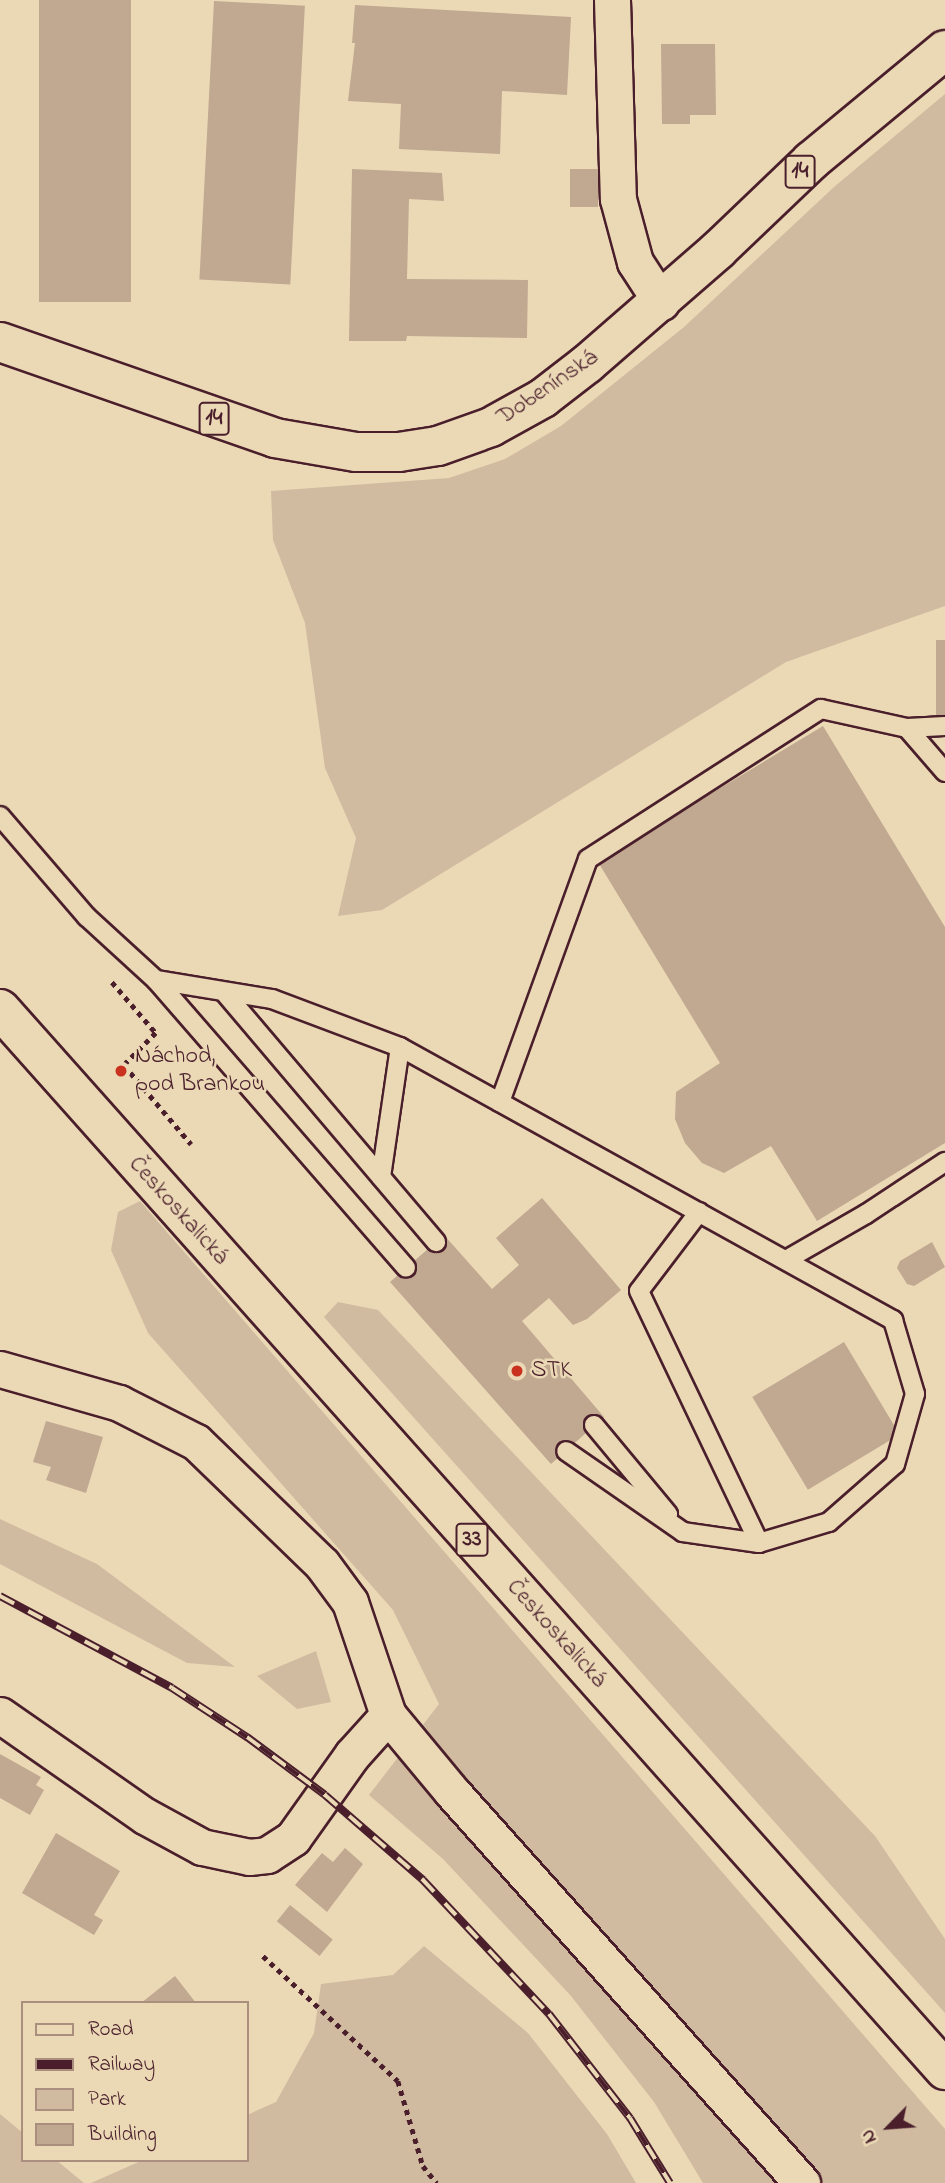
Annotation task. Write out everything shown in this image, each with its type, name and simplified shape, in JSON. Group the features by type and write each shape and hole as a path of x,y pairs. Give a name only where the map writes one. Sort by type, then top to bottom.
{"main road":[{"name":"14","path":"661,302 811,161 945,50"},
{"name":"Dobenínská","path":"0,342 275,439 356,452 399,452 438,446 491,427 532,404 587,364 661,302"},
{"name":"Českoskalická","path":"0,1009 945,2070"}],"street":[{"path":"612,0 620,209 635,262 661,302"},
{"path":"0,1369 119,1404 195,1442 322,1564 350,1602 388,1716 452,1792 802,2183"},
{"path":"0,1715 145,1816 202,1847 249,1857 267,1855 293,1838 352,1755 388,1716"}],"lane":[{"path":"500,1102 588,859 821,709 907,727 945,726"},
{"path":"907,727 945,772"},
{"path":"0,816 87,917 156,980 406,1268"},
{"path":"156,980 272,999 400,1047 893,1320 915,1394 895,1464 830,1522 759,1543 683,1532 566,1451"},
{"path":"224,992 436,1242"},
{"path":"381,1177 400,1047"},
{"path":"786,1260 866,1214 945,1162"},
{"path":"699,1212 639,1291 759,1543"},
{"path":"594,1425 683,1532"}],"path":[{"path":"103,971 156,1033 124,1066 191,1144"},
{"path":"263,1956 398,2081 423,2166 437,2183"}],"green space":[{"path":"945,94 945,606 786,662 382,910 338,916 356,838 325,768 305,623 273,540 271,491 449,478 505,459 561,426 684,327 834,187"},
{"path":"140,1201 945,2129 945,2183 703,2183 654,2102 571,1996 443,1859 369,1795 439,1704 393,1610 148,1333 111,1250 118,1212"},
{"path":"338,1302 378,1310 875,1836 945,1939 945,2013 324,1317"},
{"path":"0,1519 97,1564 235,1667 187,1663 0,1564"},
{"path":"316,1651 331,1702 297,1709 257,1676"},
{"path":"424,1946 528,2033 607,2134 636,2183 91,2183 138,2162 248,2162 248,2115 276,2102 314,2033 321,1984 393,1975"},
{"path":"0,2114 21,2131 21,2162 58,2162 84,2183 0,2183"}],"building":[{"path":"39,0 131,0 131,302 39,302"},
{"path":"214,1 305,6 290,284 199,280"},
{"path":"355,5 571,17 567,95 502,91 500,154 399,149 401,104 348,101 355,43 352,43"},
{"path":"661,44 715,44 716,115 690,115 690,124 662,124"},
{"path":"352,169 442,173 444,201 409,199 407,279 528,280 527,338 407,336 406,341 349,341"},
{"path":"570,169 598,169 598,207 570,207"},
{"path":"936,640 945,640 945,715 936,715"},
{"path":"823,726 945,927 945,1143 817,1221 771,1146 724,1173 702,1163 685,1143 675,1119 676,1092 720,1063 598,862"},
{"name":"STK","path":"542,1198 621,1290 587,1319 573,1325 549,1298 522,1321 604,1417 551,1464 390,1282 444,1235 492,1289 519,1265 496,1238"},
{"path":"932,1242 945,1267 914,1286 907,1284 897,1268 900,1261"},
{"path":"844,1342 900,1435 808,1490 752,1397"},
{"path":"46,1421 103,1437 86,1493 46,1480 51,1467 33,1462"},
{"path":"0,1754 41,1777 36,1785 44,1790 30,1815 0,1798"},
{"path":"56,1833 120,1871 94,1915 103,1920 94,1935 22,1893"},
{"path":"345,1848 363,1864 327,1912 295,1885 322,1853 333,1862"},
{"path":"290,1905 333,1940 320,1956 277,1921"},
{"path":"175,1976 194,2001 144,2001"}],"railway":[{"path":"0,1596 172,1688 247,1737 325,1795 423,1880 549,2014 630,2118 670,2183"}],"place":[{"name":"Náchod, pod Brankou","path":"121,1071"},
{"name":"STK","path":"517,1371"}]}
